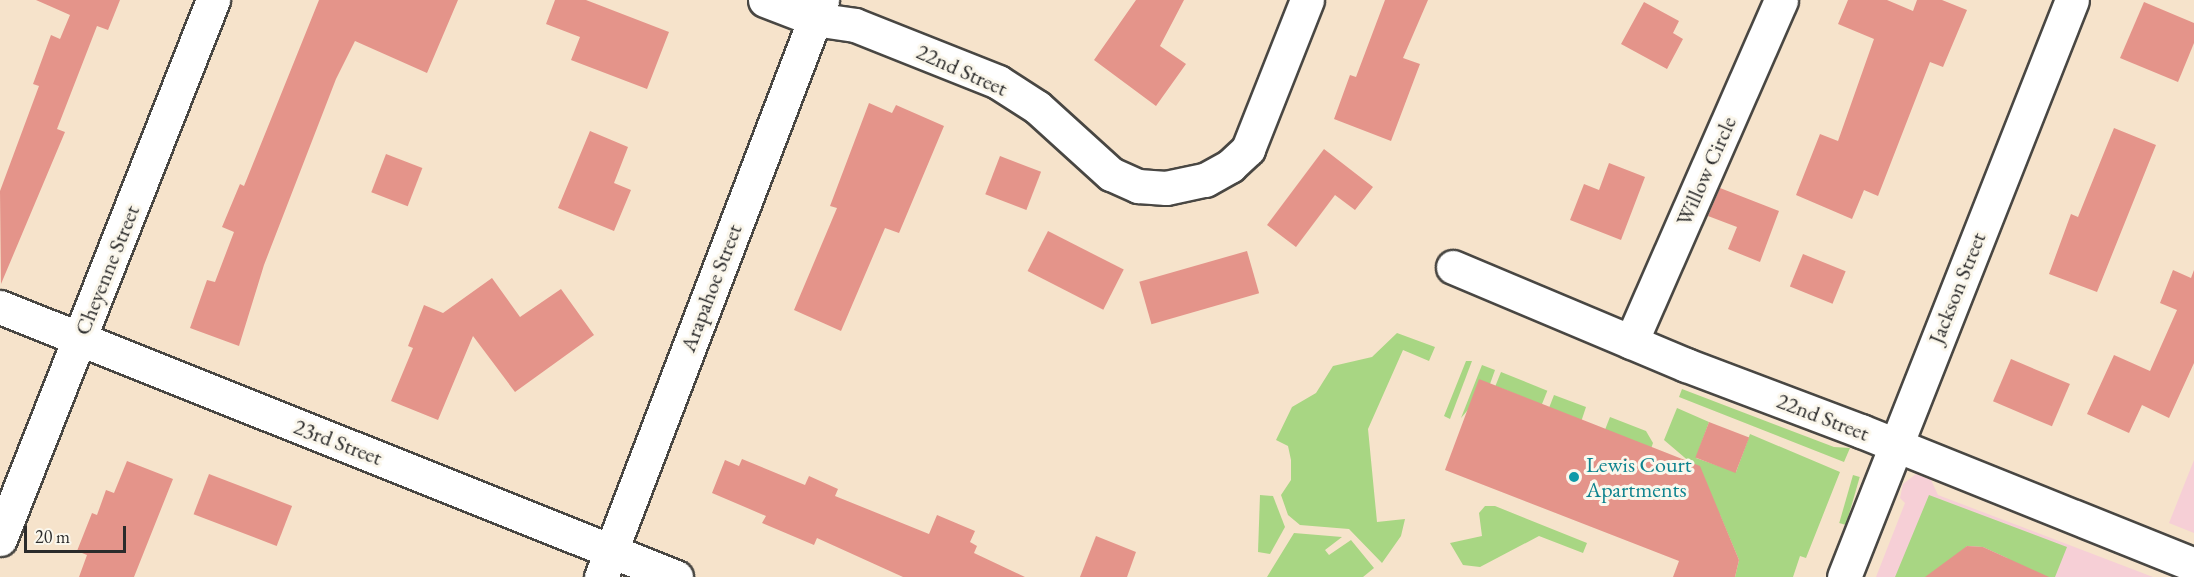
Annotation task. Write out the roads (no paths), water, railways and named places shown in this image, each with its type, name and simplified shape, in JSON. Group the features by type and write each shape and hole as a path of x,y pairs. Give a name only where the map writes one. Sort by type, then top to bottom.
{"street":[{"name":"Cheyenne Street","path":"0,539 213,0"},
{"name":"22nd Street","path":"765,0 818,9 998,82 1037,107 1111,174 1138,186 1166,188 1205,180 1230,166 1248,149 1308,0"},
{"name":"Willow Circle","path":"1631,342 1780,0"},
{"name":"Jackson Street","path":"1844,577 2072,0"},
{"name":"Arapahoe Street","path":"605,563 818,9"},
{"name":"22nd Street","path":"1453,267 1631,342 2194,565"},
{"name":"23rd Street","path":"0,307 605,563 676,577"}],"place":[{"name":"Lewis Court Apartments","path":"1574,477"}]}
